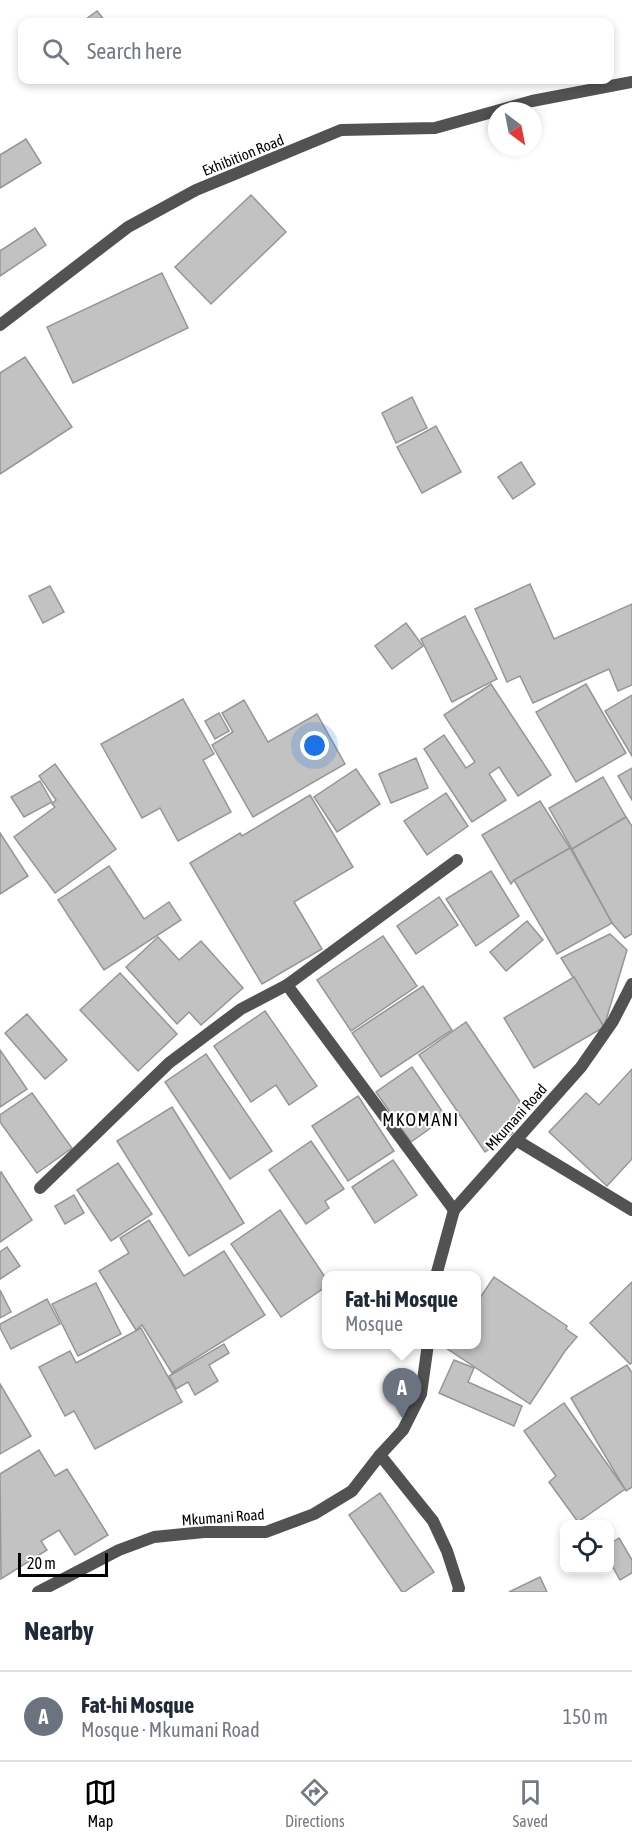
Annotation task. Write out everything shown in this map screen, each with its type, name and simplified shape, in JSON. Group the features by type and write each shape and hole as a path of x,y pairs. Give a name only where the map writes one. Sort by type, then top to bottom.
{"street":[{"name":"Exhibition Road","path":"0,325 128,227 196,190 341,130 435,128 532,101 632,82"},
{"path":"40,1188 169,1063 241,1009 287,985 457,860"},
{"name":"Mkumani Road","path":"437,1271 454,1210 581,1067 613,1021 632,984"},
{"path":"287,985 454,1210"},
{"path":"516,1140 632,1210"},
{"name":"Mkumani Road","path":"38,1592 119,1550 154,1538 204,1532 266,1532 314,1514 352,1491 403,1430 421,1394 427,1349"},
{"path":"380,1455 433,1521 447,1551 459,1588 458,1592"}],"building":[{"path":"97,11 103,18 87,18"},
{"path":"26,139 41,163 0,188 0,155"},
{"path":"251,195 286,232 211,304 175,267"},
{"path":"35,228 46,245 0,276 0,251"},
{"path":"162,273 188,328 73,383 47,327"},
{"path":"25,357 72,427 0,474 0,373"},
{"path":"412,397 427,428 396,443 382,413"},
{"path":"436,426 461,472 422,493 397,447"},
{"path":"521,462 535,484 513,499 498,477"},
{"path":"530,584 554,639 632,604 632,685 618,691 609,669 533,703 520,676 507,682 475,609"},
{"path":"50,586 64,612 43,623 29,596"},
{"path":"465,616 497,679 452,702 421,639"},
{"path":"406,623 423,646 392,669 375,646"},
{"path":"491,684 551,775 518,796 499,767 489,774 506,800 472,822 424,749 444,735 466,768 475,762 444,715"},
{"path":"586,684 626,753 576,782 536,712"},
{"path":"632,695 632,756 605,711"},
{"path":"183,699 214,754 203,760 231,812 178,841 160,808 142,818 101,744"},
{"path":"244,700 268,742 317,714 345,764 253,817 212,745 233,732 222,713"},
{"path":"219,713 229,731 215,739 205,721"},
{"path":"416,758 428,788 391,803 379,774"},
{"path":"55,764 116,849 55,893 14,837 55,807 52,804 56,800 39,776"},
{"path":"632,768 632,800 618,776"},
{"path":"356,769 380,804 337,832 314,797"},
{"path":"603,777 626,817 572,849 549,808"},
{"path":"40,781 52,802 24,817 11,797"},
{"path":"446,793 468,826 427,855 404,821"},
{"path":"310,795 353,867 294,902 322,949 262,984 190,863 240,833 242,836"},
{"path":"540,801 570,848 514,880 511,884 482,835"},
{"path":"626,817 632,826 632,934 625,938 612,923 572,849"},
{"path":"0,833 28,876 0,894"},
{"path":"570,848 612,923 557,954 514,880"},
{"path":"109,866 144,919 169,902 181,920 104,970 58,900"},
{"path":"491,871 519,916 476,946 446,899"},
{"path":"439,897 458,925 416,954 397,926"},
{"path":"527,921 543,940 506,971 490,952"},
{"path":"610,934 627,950 604,1027 561,958"},
{"path":"383,936 417,986 351,1031 317,980"},
{"path":"158,937 179,960 201,941 243,988 201,1025 189,1012 177,1024 126,967"},
{"path":"120,973 177,1034 138,1071 80,1010"},
{"path":"574,977 604,1027 534,1068 504,1018"},
{"path":"423,986 452,1030 381,1077 352,1033"},
{"path":"265,1011 317,1086 289,1105 276,1085 251,1102 214,1046"},
{"path":"27,1014 67,1060 45,1079 5,1033"},
{"path":"466,1022 525,1109 506,1122 513,1133 485,1152 419,1055"},
{"path":"0,1050 27,1089 0,1107"},
{"path":"206,1054 272,1151 230,1179 165,1082"},
{"path":"412,1067 446,1117 411,1142 376,1092"},
{"path":"632,1069 632,1159 607,1186 549,1132 586,1093 599,1105"},
{"path":"32,1093 72,1148 37,1173 0,1122 0,1115"},
{"path":"358,1096 394,1151 348,1181 312,1126"},
{"path":"172,1107 244,1223 189,1256 117,1141"},
{"path":"311,1141 344,1189 325,1201 329,1208 306,1224 269,1170"},
{"path":"393,1160 417,1195 375,1223 352,1187"},
{"path":"118,1163 152,1214 111,1241 77,1190"},
{"path":"0,1173 32,1220 0,1242"},
{"path":"74,1195 84,1213 65,1224 55,1206"},
{"path":"280,1210 322,1273 322,1289 281,1317 231,1244"},
{"path":"149,1220 184,1276 224,1251 265,1315 172,1373 142,1325 136,1330 99,1271 129,1253 120,1238"},
{"path":"7,1247 20,1266 0,1279 0,1252"},
{"path":"494,1277 567,1326 566,1329 577,1337 530,1404 448,1349 481,1349 481,1296"},
{"path":"632,1282 632,1363 630,1364 590,1323"},
{"path":"96,1283 121,1334 78,1356 52,1304"},
{"path":"0,1290 11,1312 0,1318"},
{"path":"47,1299 60,1324 11,1349 0,1324"},
{"path":"141,1328 182,1402 95,1449 74,1411 65,1416 39,1367 70,1351 76,1363"},
{"path":"224,1344 229,1353 209,1365 218,1381 195,1395 188,1382 176,1389 169,1376"},
{"path":"454,1360 474,1368 468,1382 522,1406 514,1426 439,1393"},
{"path":"627,1365 632,1373 632,1487 626,1491 571,1398"},
{"path":"0,1384 31,1436 0,1454"},
{"path":"564,1403 625,1489 581,1520 577,1520 549,1482 556,1476 524,1431"},
{"path":"39,1450 55,1476 67,1469 108,1535 75,1555 59,1530 41,1541 47,1550 1,1579 0,1474"},
{"path":"380,1493 434,1572 404,1592 349,1515"},
{"path":"619,1538 632,1560 632,1573 620,1580 614,1569 614,1541"},
{"path":"540,1577 547,1592 509,1592"}],"place":[{"name":"Fat-hi Mosque","path":"402,1418"}],"district":[{"name":"MKOMANI","path":"421,1119"}]}
